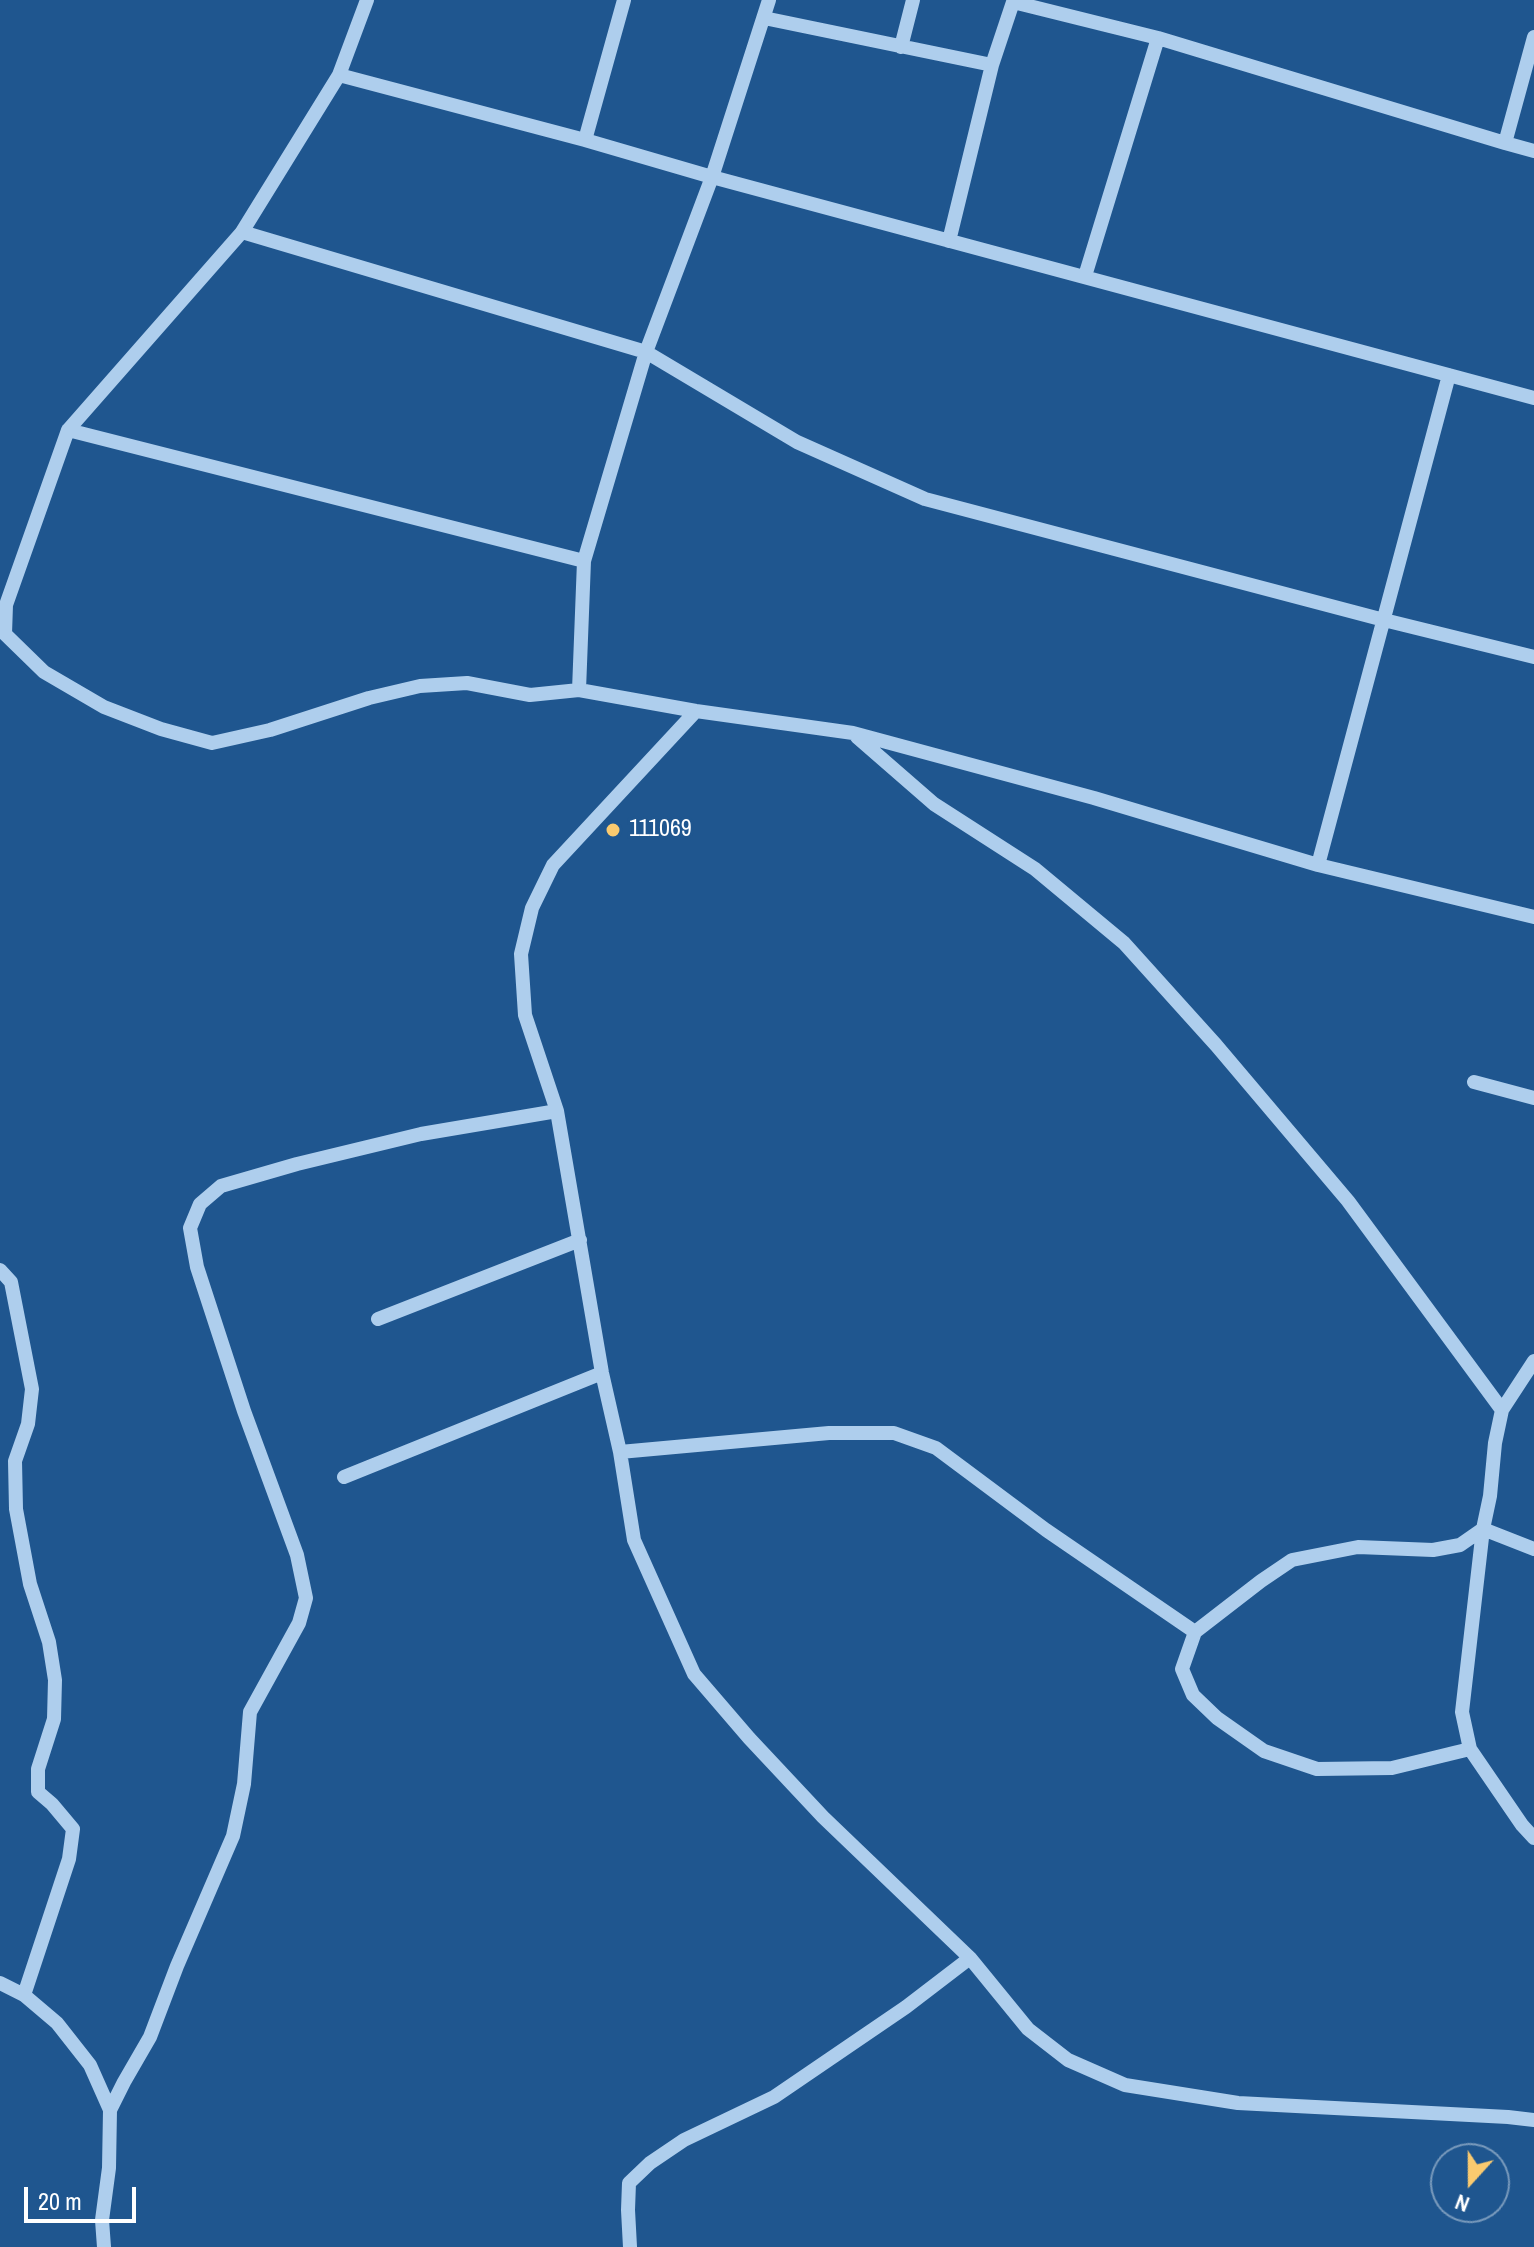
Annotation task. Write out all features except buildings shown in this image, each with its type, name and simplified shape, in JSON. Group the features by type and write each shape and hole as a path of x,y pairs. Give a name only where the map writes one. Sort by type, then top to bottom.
{"street":[{"path":"367,0 339,75 242,232 68,430 6,605 5,634 44,672 104,707 161,729 212,743 270,730 369,698 420,686 467,683 530,695 579,690 696,711 853,733 1094,798 1318,865 1534,917"},
{"path":"585,140 624,0"},
{"path":"579,690 584,561 646,352 712,177 769,0"},
{"path":"901,47 913,0"},
{"path":"949,241 1010,1 1158,38 1534,151"},
{"path":"764,18 992,65"},
{"path":"1505,143 1534,37"},
{"path":"1085,276 1158,38"},
{"path":"339,75 1534,398"},
{"path":"242,232 646,352 797,442 925,499 1534,657"},
{"path":"1318,865 1449,375"},
{"path":"68,430 584,561"},
{"path":"696,711 553,865 532,908 521,954 525,1015 557,1111 634,1540 694,1674 823,1817 970,1958 1028,2029 1068,2060 1125,2085 1238,2103 1534,2120"},
{"path":"853,733 934,804 1035,869 1124,943 1216,1045 1348,1201 1502,1410"},
{"path":"1474,1082 1534,1098"},
{"path":"110,2110 150,2037 233,1836 244,1784 250,1712 299,1623 306,1598 297,1555 244,1411 197,1267 190,1228 200,1204 221,1186 297,1164 421,1134 557,1111"},
{"path":"378,1319 580,1240"},
{"path":"0,1270 11,1282 32,1389 28,1424 15,1461 16,1509 30,1584 49,1642 55,1680 54,1719 38,1769 38,1792 73,1829 69,1859 24,1995"},
{"path":"1534,1361 1502,1410 1495,1443 1462,1712 1470,1749 1534,1838"},
{"path":"344,1477 602,1373"},
{"path":"620,1452 829,1433 894,1433 936,1448 1046,1530 1195,1632"},
{"path":"1483,1529 1534,1549"},
{"path":"1470,1749 1392,1768 1317,1769 1264,1751 1217,1718 1193,1695 1182,1669 1195,1632 1292,1560 1358,1547 1433,1550 1460,1545 1483,1529"},
{"path":"630,2247 629,2183 650,2163 684,2140 774,2097 906,2007 970,1958"},
{"path":"0,1983 24,1995 57,2023 90,2065 110,2110 109,2168 102,2220 104,2247"}],"place":[{"name":"111069","path":"613,830"}]}
